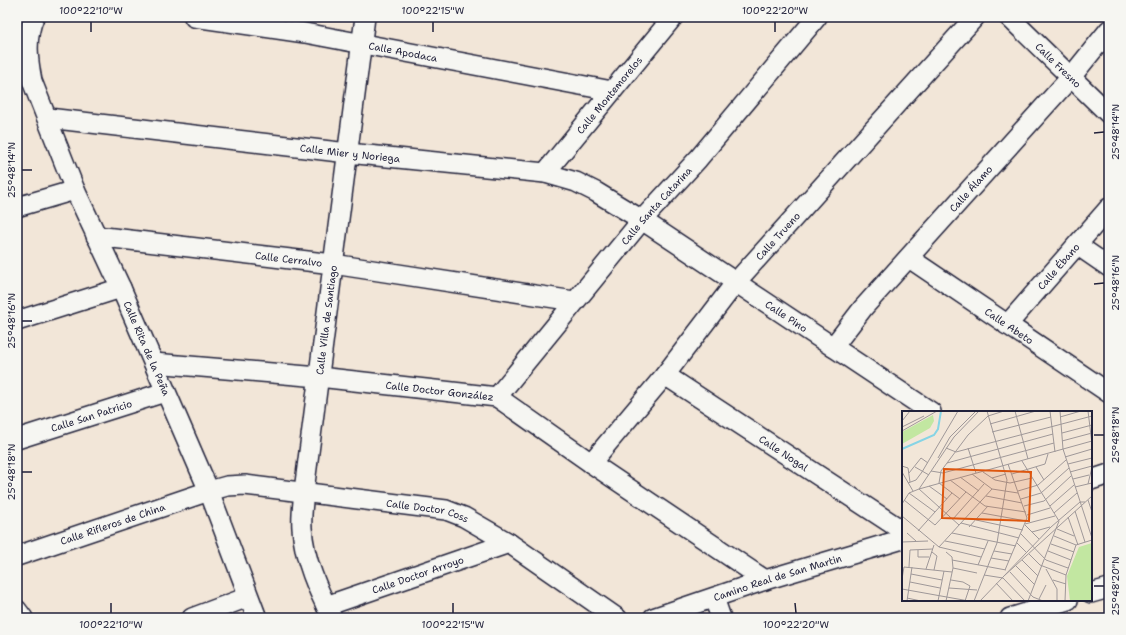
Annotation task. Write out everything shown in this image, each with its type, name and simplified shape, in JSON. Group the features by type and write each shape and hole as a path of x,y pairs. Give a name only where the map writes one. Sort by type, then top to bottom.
{"street":[{"name":"Calle Rita de la Peña","path":"34,17 28,44 28,63 24,84 48,118 75,190 121,288 209,491 257,618"},
{"name":"Calle Apodaca","path":"194,17 362,44 612,91"},
{"name":"Calle Villa de Santiago","path":"329,612 310,570 304,548 302,527 304,491 365,17"},
{"name":"Calle Montemorelos","path":"545,173 673,17"},
{"name":"Calle Santa Catarina","path":"497,397 642,220 698,159 817,17"},
{"name":"Calle Trueno","path":"591,463 664,375 736,282 975,17"},
{"name":"Calle Fresno","path":"1009,17 1109,114"},
{"name":"Calle Álamo","path":"833,347 864,308 1071,77 1109,30"},
{"name":"Calle Mier y Noriega","path":"48,118 348,153 545,173 576,182 596,192 642,220"},
{"path":"17,207 75,190"},
{"name":"Calle Ébano","path":"1007,324 1109,208"},
{"name":"Calle Pino","path":"642,220 929,411"},
{"name":"Calle Cerralvo","path":"96,236 334,264 574,302"},
{"path":"1077,245 1109,267"},
{"name":"Calle Abeto","path":"909,258 1109,393"},
{"path":"17,321 121,288"},
{"name":"Calle Doctor González","path":"154,363 319,377 497,397 591,463 765,580"},
{"name":"Calle Nogal","path":"664,375 902,530"},
{"name":"Calle San Patricio","path":"17,439 165,392"},
{"path":"1092,480 1109,474"},
{"name":"Calle Doctor Coss","path":"209,491 227,486 245,485 304,491 446,510 464,517 509,543 617,618"},
{"name":"Calle Rifleros de China","path":"17,556 209,491"},
{"name":"Camino Real de San Martin","path":"653,618 765,580 902,539"},
{"name":"Calle Doctor Arroyo","path":"329,612 509,543"},
{"path":"1092,593 1109,588"},
{"path":"192,618 248,597"},
{"path":"714,598 721,618"},
{"path":"1010,618 1065,601"},
{"path":"17,610 23,618"}]}
